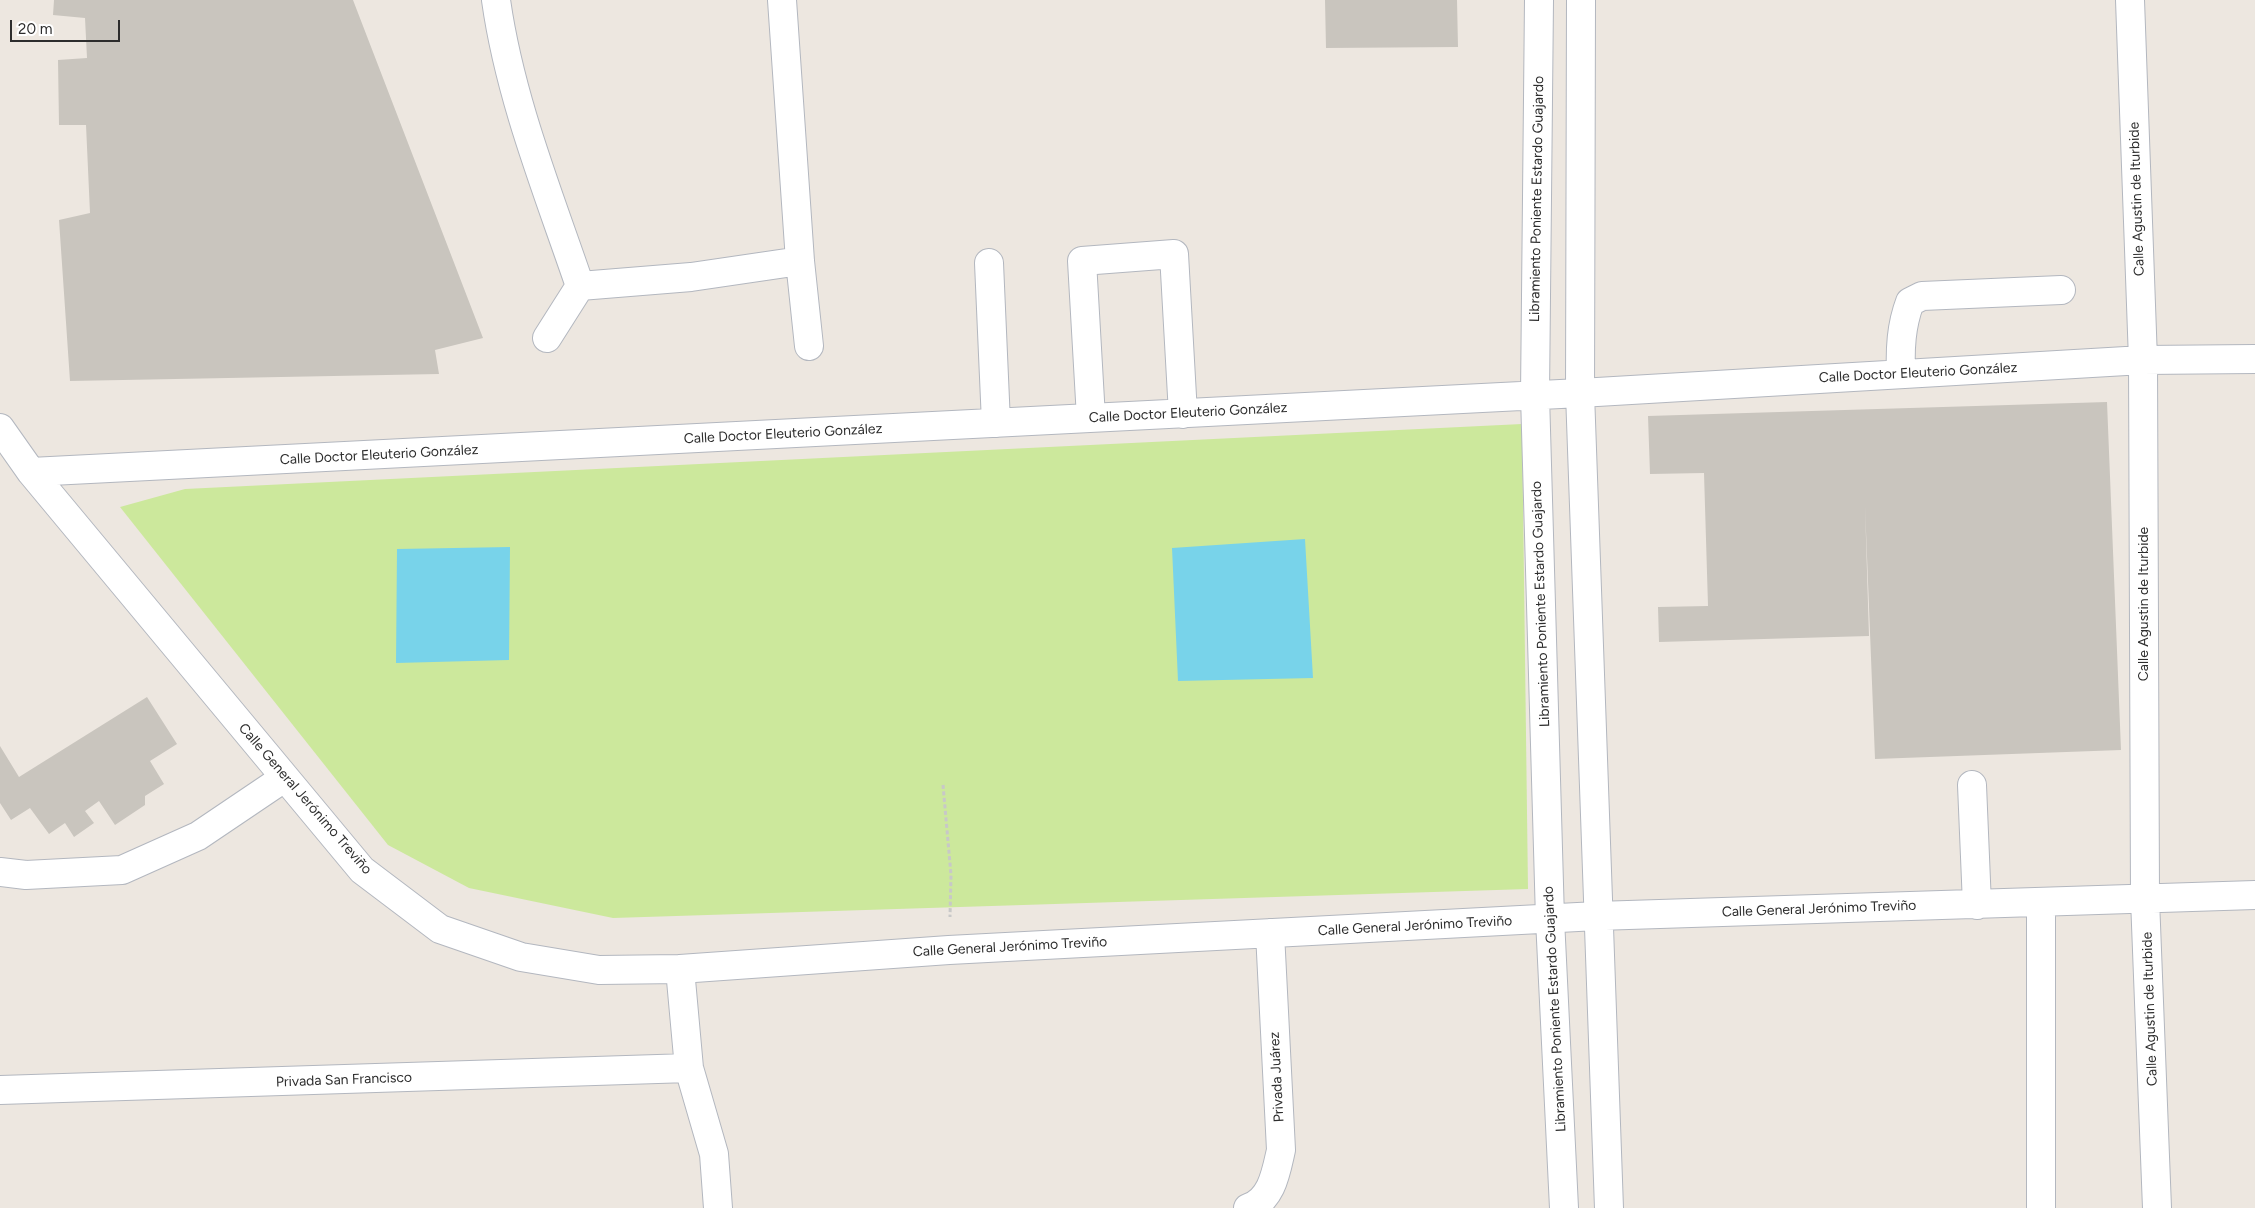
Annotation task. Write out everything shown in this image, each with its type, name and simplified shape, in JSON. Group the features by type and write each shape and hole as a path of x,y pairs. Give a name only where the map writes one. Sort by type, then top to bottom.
{"street":[{"path":"496,0 503,48 517,100 580,286"},
{"path":"782,0 800,261 809,346"},
{"name":"Libramiento Poniente Estardo Guajardo","path":"1539,0 1536,395 1550,919 1564,1208"},
{"path":"1581,0 1580,393 1597,916 1609,1208"},
{"name":"Calle Agustin de Iturbide","path":"2130,0 2143,360 2145,899 2157,1208"},
{"path":"1092,418 1082,262 1174,254 1183,414"},
{"path":"580,286 692,277 800,261"},
{"path":"989,264 996,423"},
{"path":"547,338 580,286"},
{"path":"1900,374 1900,345 1904,316 1910,302 1922,296 2062,290"},
{"name":"Calle Doctor Eleuterio González","path":"31,472 1580,393 2143,360 2255,359"},
{"name":"Calle General Jerónimo Treviño","path":"0,428 31,472 362,870 440,929 521,956 540,960 598,970 680,969 949,950 1597,916 2255,895"},
{"path":"0,872 26,875 122,870 198,836 284,778"},
{"path":"1972,786 1977,904"},
{"path":"2041,902 2041,1208"},
{"name":"Privada Juárez","path":"1248,1208 1254,1206 1274,1184 1281,1150 1270,933"},
{"path":"680,969 689,1068 714,1154 718,1208"},
{"name":"Privada San Francisco","path":"0,1090 689,1068"}],"path":[{"path":"943,785 951,875 949,950"}],"green space":[{"path":"1522,424 1528,889 613,918 469,888 388,845 120,507 185,489"}],"water":[{"path":"1305,539 1313,678 1178,681 1172,548"},
{"path":"510,547 509,660 396,663 397,549"}],"building":[{"path":"54,0 353,0 483,338 435,350 439,374 70,381 59,220 90,213 86,125 59,125 58,60 87,58 85,18 53,15"},
{"path":"1325,0 1457,0 1458,47 1326,48"},
{"path":"2107,402 2121,750 1875,759 1865,506 1869,636 1659,642 1658,607 1708,606 1704,473 1650,474 1648,416"},
{"path":"147,697 177,744 150,761 164,784 145,796 145,805 115,825 99,801 85,811 94,823 74,837 65,823 49,834 30,808 11,820 0,803 0,746 19,777"}]}
